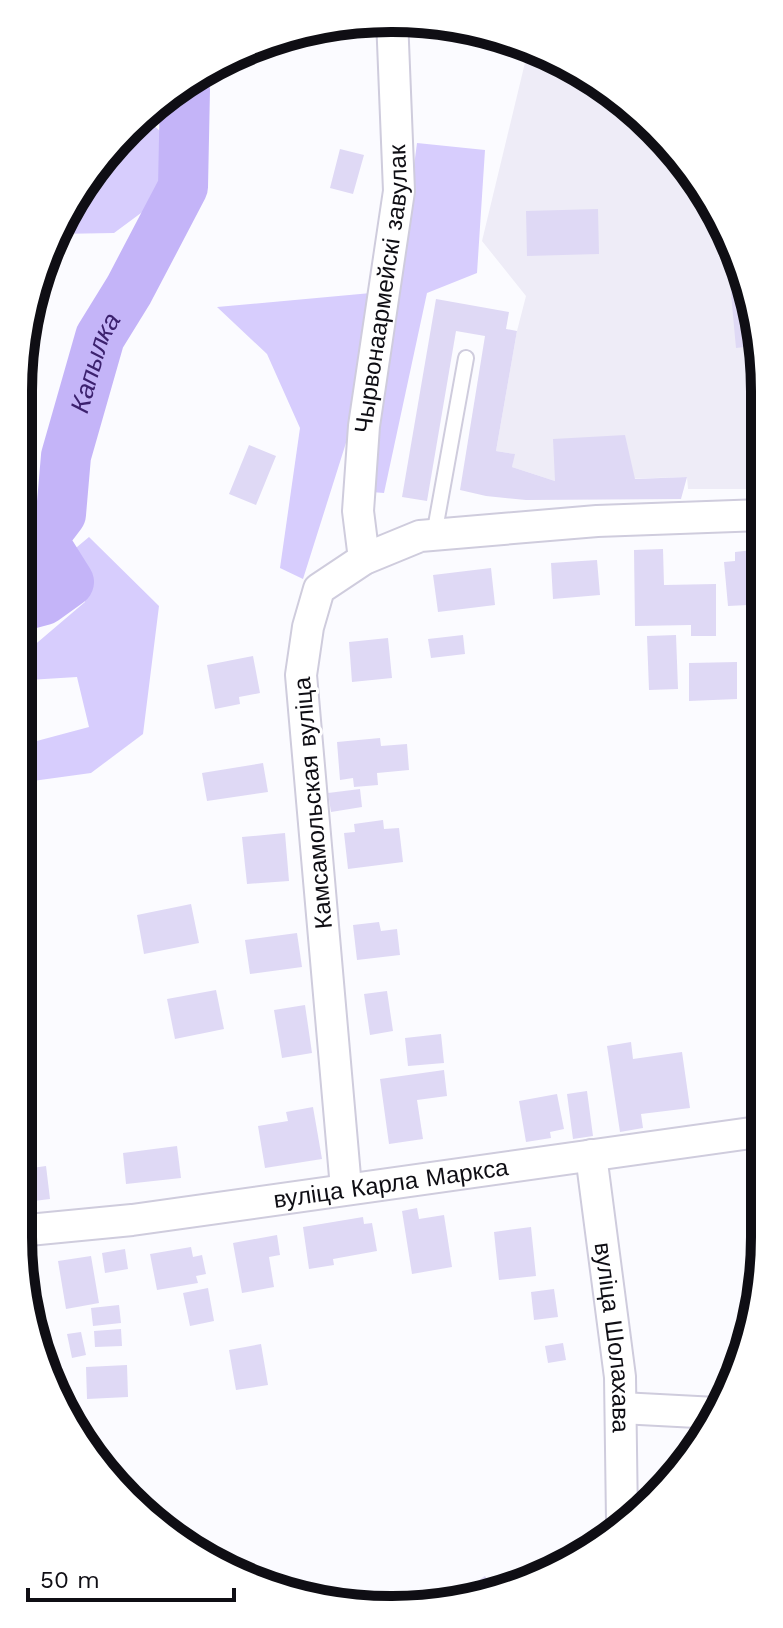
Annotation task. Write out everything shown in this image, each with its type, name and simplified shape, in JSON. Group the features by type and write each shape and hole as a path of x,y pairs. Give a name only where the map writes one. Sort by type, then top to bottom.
{"street":[{"name":"Чырвонаармейскі завулак","path":"364,559 358,511 364,426 399,191 393,32"},
{"name":"Камсамольская вуліца","path":"346,1188 301,675 308,627 319,589 364,559 420,536 582,522 751,515"},
{"name":"вуліца Карла Маркса","path":"32,1230 132,1220 751,1133"},
{"name":"вуліца Шолахава","path":"591,1155 620,1377 622,1513"},
{"path":"621,1408 705,1412"}],"lane":[{"path":"434,535 466,358"}],"shaded area":[{"path":"526,58 571,80 629,121 677,173 714,232 739,298 748,345 751,489 688,489 687,477 555,481 512,467 514,454 496,451 526,296 482,241"},
{"path":"152,123 162,133 164,196 114,233 68,234 106,173"},
{"path":"417,143 485,150 477,273 427,293 384,493 371,492"},
{"path":"371,293 357,408 303,579 280,568 300,428 267,354 217,307"},
{"path":"35,345 37,372 33,373"},
{"path":"89,537 159,606 143,734 91,773 32,781 32,742 89,727 77,677 32,680 32,647 85,602 71,552"}],"building":[{"path":"364,33 364,37 333,37"},
{"path":"340,149 364,155 353,194 330,188"},
{"path":"598,209 599,254 527,256 526,211"},
{"path":"729,266 739,298 748,345 736,348"},
{"path":"436,299 509,312 506,329 517,331 496,451 515,454 512,467 555,481 553,439 625,435 635,479 687,477 681,499 526,500 460,490 485,336 456,331 427,501 402,497"},
{"path":"249,445 276,456 256,505 229,494"},
{"path":"663,549 664,585 716,584 716,636 691,636 691,625 635,626 634,550"},
{"path":"751,550 751,597 748,597 748,605 728,606 724,562 735,561 735,552"},
{"path":"597,560 600,595 553,599 551,563"},
{"path":"491,568 495,605 438,612 433,575"},
{"path":"463,635 465,654 431,658 428,639"},
{"path":"676,635 678,689 649,690 647,636"},
{"path":"388,638 392,678 352,682 349,642"},
{"path":"253,656 260,693 239,697 240,704 215,709 207,665"},
{"path":"737,662 737,699 689,701 689,663"},
{"path":"380,738 381,746 407,744 409,770 377,773 378,785 354,787 353,778 340,780 337,742"},
{"path":"263,763 268,792 207,801 202,773"},
{"path":"360,789 362,807 331,812 328,793"},
{"path":"383,820 384,829 399,828 403,862 348,869 344,833 355,832 354,824"},
{"path":"285,833 289,881 247,884 242,837"},
{"path":"191,904 199,943 144,954 137,915"},
{"path":"379,922 381,931 397,929 400,955 357,960 353,925"},
{"path":"297,933 302,967 250,974 245,940"},
{"path":"216,990 224,1029 175,1039 167,999"},
{"path":"387,991 393,1031 370,1035 364,994"},
{"path":"305,1005 312,1053 282,1058 274,1010"},
{"path":"441,1034 444,1063 408,1066 405,1038"},
{"path":"631,1042 633,1059 682,1052 690,1108 641,1114 643,1128 620,1132 607,1046"},
{"path":"444,1070 447,1096 417,1100 423,1139 389,1144 380,1079"},
{"path":"587,1091 593,1136 573,1139 567,1094"},
{"path":"557,1094 564,1129 550,1132 551,1138 526,1142 519,1101"},
{"path":"313,1107 322,1159 265,1168 258,1126 288,1121 286,1112"},
{"path":"177,1146 181,1178 126,1184 123,1153"},
{"path":"46,1166 50,1199 32,1201 32,1168"},
{"path":"417,1208 419,1219 444,1215 452,1267 412,1274 402,1211"},
{"path":"363,1217 364,1224 372,1223 377,1251 333,1259 334,1265 309,1269 303,1227"},
{"path":"531,1227 536,1276 499,1280 494,1232"},
{"path":"277,1235 280,1255 269,1257 274,1287 242,1293 233,1243"},
{"path":"191,1247 193,1257 202,1255 206,1274 196,1276 198,1283 157,1290 150,1254"},
{"path":"125,1249 128,1269 105,1273 102,1253"},
{"path":"91,1256 99,1303 66,1309 58,1261"},
{"path":"208,1288 214,1321 190,1326 183,1293"},
{"path":"554,1289 558,1317 534,1320 531,1292"},
{"path":"119,1305 121,1323 93,1326 91,1308"},
{"path":"121,1329 122,1346 95,1347 94,1331"},
{"path":"81,1332 86,1355 72,1358 67,1334"},
{"path":"563,1343 566,1360 548,1363 545,1346"},
{"path":"261,1344 268,1385 236,1390 229,1350"},
{"path":"127,1365 128,1397 87,1399 86,1367"},
{"path":"485,1576 489,1583 485,1584 468,1588"}],"waterway":[{"name":"Капылка","path":"32,603 44,600 69,582 42,539 61,514 66,456 100,337 129,290 183,187 185,98"}]}
